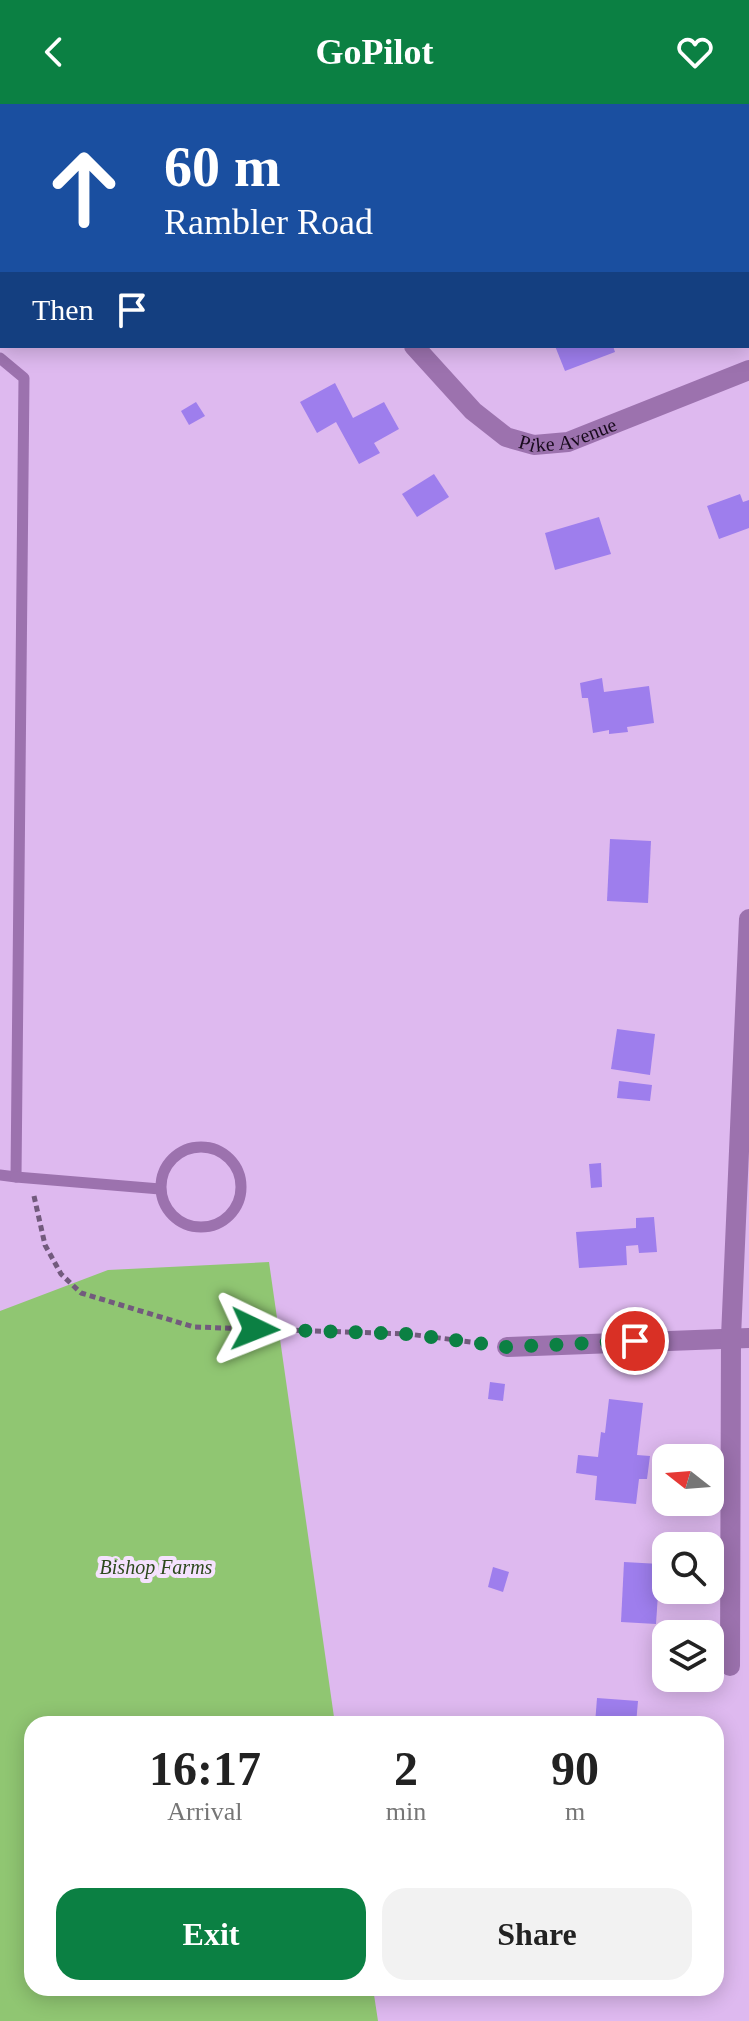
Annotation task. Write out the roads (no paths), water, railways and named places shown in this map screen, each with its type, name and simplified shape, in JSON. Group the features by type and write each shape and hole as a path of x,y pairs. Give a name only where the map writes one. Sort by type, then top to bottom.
{"street":[{"name":"Pike Avenue","path":"416,348 473,411 506,437 534,445 568,442 749,370"},
{"path":"730,1666 749,919"},
{"path":"507,1347 740,1337"}],"lane":[{"path":"0,358 24,378 16,1177"},
{"path":"202,1147 215,1149 235,1166 241,1192 230,1216 206,1228 192,1227 170,1214 160,1189 167,1164 189,1148 202,1147"},
{"path":"0,1175 160,1189"}],"park label":[{"name":"Bishop Farms","path":"156,1567"}]}
